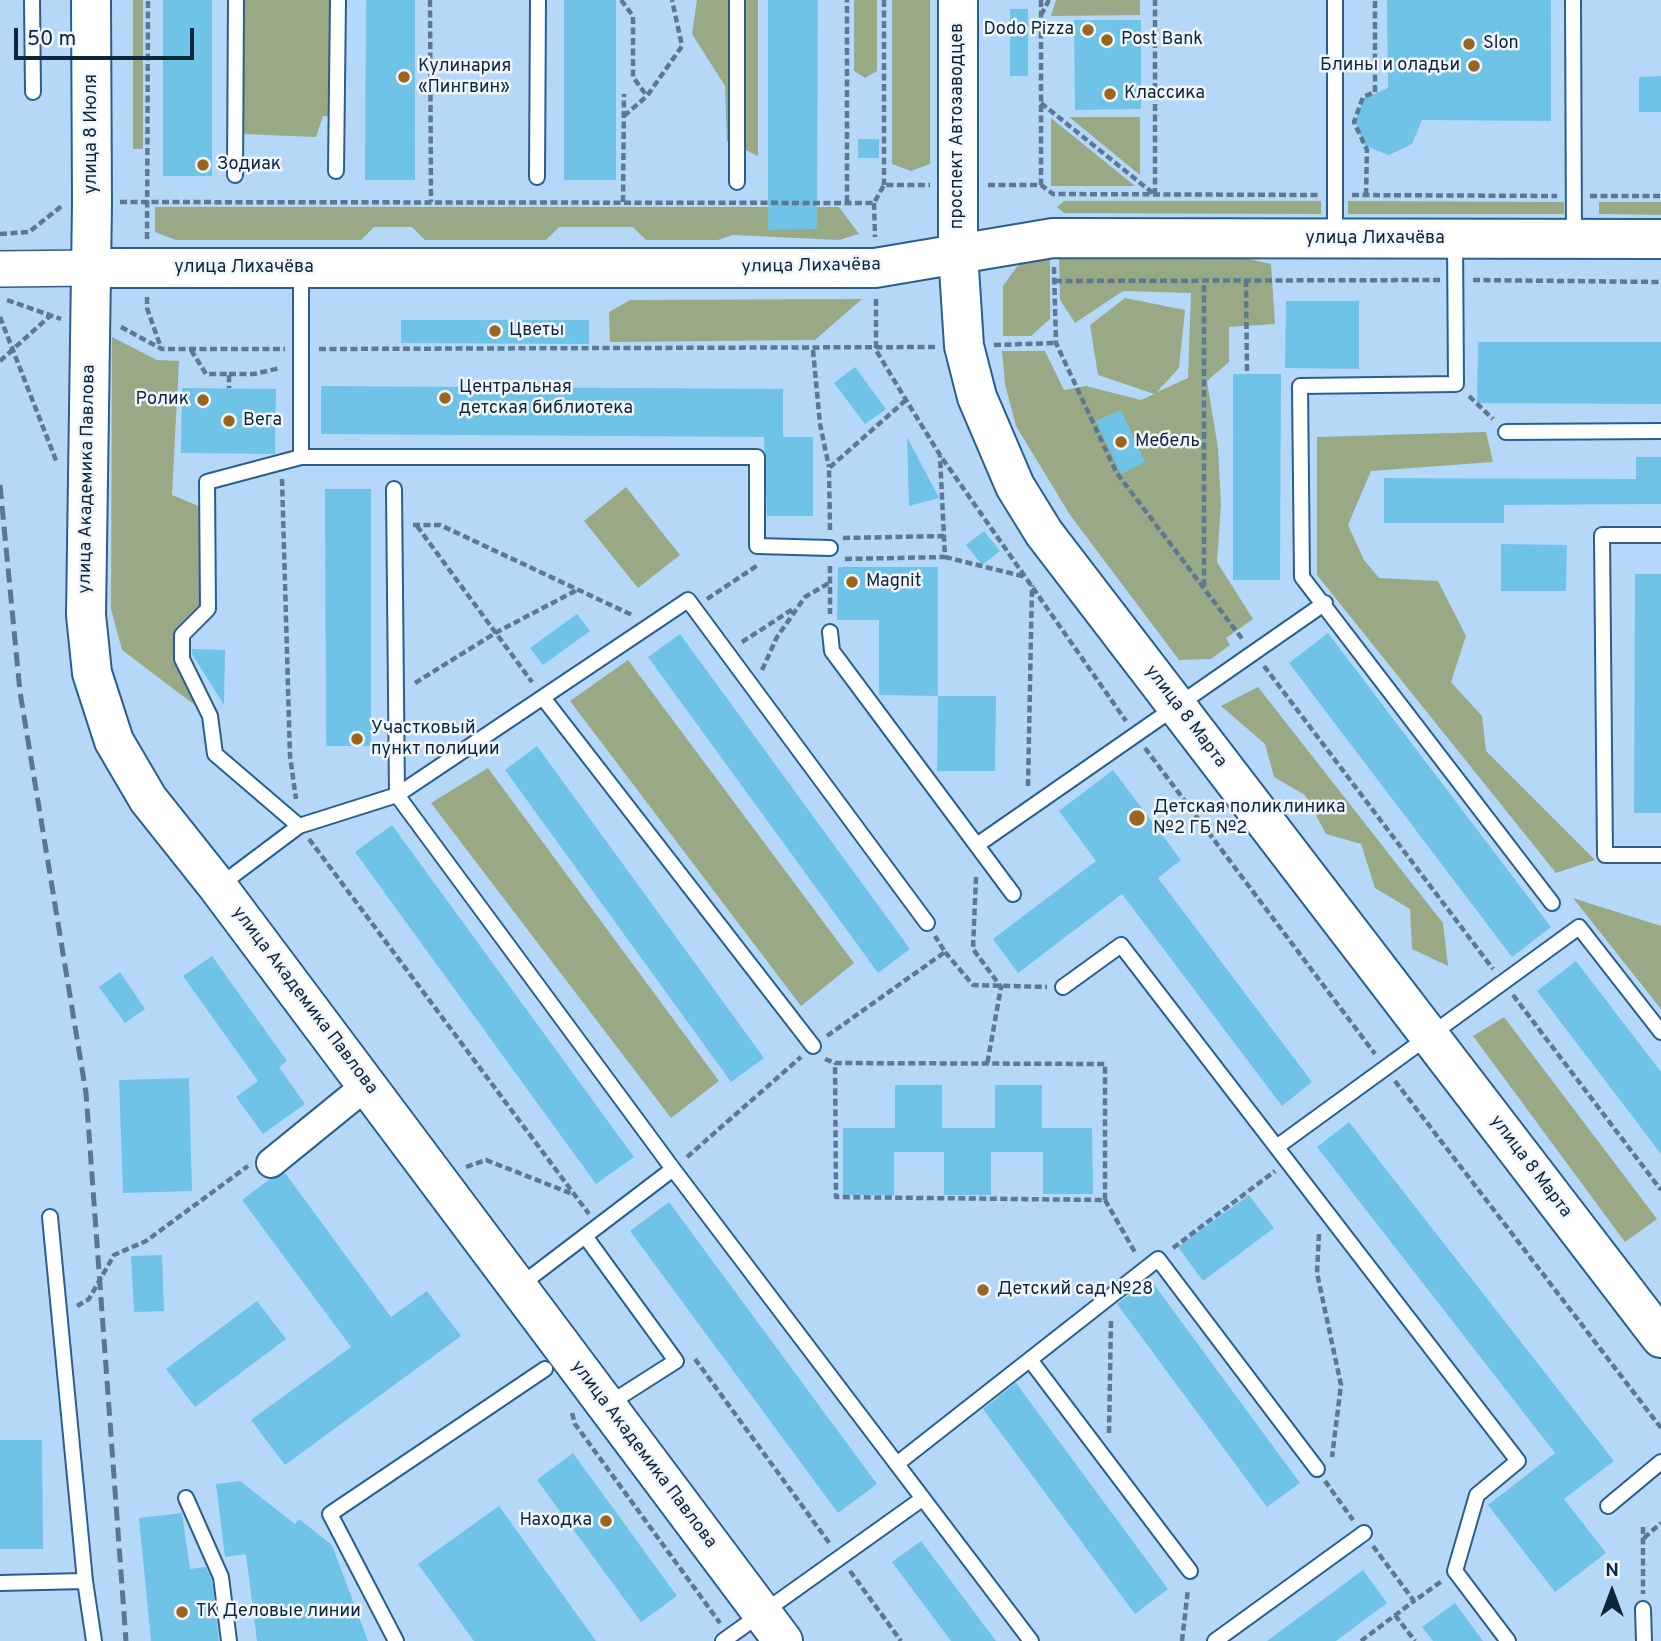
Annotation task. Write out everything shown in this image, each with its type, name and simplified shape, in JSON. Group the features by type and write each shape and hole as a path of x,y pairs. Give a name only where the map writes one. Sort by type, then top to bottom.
{"main road":[{"name":"улица 8 Июля","path":"92,0 92,268"},
{"name":"проспект Автозаводцев","path":"958,0 958,253"},
{"name":"улица Лихачёва","path":"92,268 875,268 1053,239 1661,239"},
{"name":"улица 8 Марта","path":"958,253 964,346 976,397 1015,486 1044,533 1661,1338"},
{"name":"улица Академика Павлова","path":"92,268 86,615 92,673 114,741 148,799 218,887 772,1627"}],"street":[{"name":"улица Лихачёва","path":"0,269 92,268"},
{"path":"271,1163 367,1085"}],"lane":[{"path":"32,0 33,92"},
{"path":"235,175 236,0"},
{"path":"336,171 338,0"},
{"path":"537,177 538,0"},
{"path":"737,0 737,182"},
{"path":"1335,0 1335,239"},
{"path":"1573,0 1574,239"},
{"path":"1455,239 1456,384 1300,387 1302,577 1325,603 1552,903"},
{"path":"300,268 301,457"},
{"path":"1506,432 1661,431"},
{"path":"299,826 215,754 210,716 182,659 182,635 208,609 207,482 301,457 757,457 757,546 830,554"},
{"path":"394,489 397,794 673,1169 1031,1641"},
{"path":"1661,535 1602,535 1605,855 1661,855"},
{"path":"218,887 299,826 397,794 544,699 688,600 927,923"},
{"path":"977,845 1325,603"},
{"path":"830,632 832,651 1013,894"},
{"path":"544,699 813,1046"},
{"path":"1278,1146 1579,927 1661,1032"},
{"path":"1063,986 1121,945 1518,1461 1477,1495 1455,1571 1508,1641"},
{"path":"518,1287 673,1169"},
{"path":"50,1217 85,1581 94,1641"},
{"path":"585,1236 676,1361 606,1406"},
{"path":"898,1463 1158,1259 1323,1471"},
{"path":"1031,1361 1189,1571"},
{"path":"396,1641 330,1514 545,1369"},
{"path":"1608,1506 1661,1462"},
{"path":"186,1498 221,1577 229,1641"},
{"path":"723,1641 772,1627 839,1557 922,1499"},
{"path":"1215,1641 1364,1533"},
{"path":"0,1583 85,1581"},
{"path":"1643,1609 1644,1641"}],"path":[{"path":"148,0 148,202"},
{"path":"430,0 432,202"},
{"path":"621,0 633,16 633,77 647,96"},
{"path":"624,117 647,96 682,46 672,0"},
{"path":"847,0 847,202"},
{"path":"0,234 29,232 65,203 874,203 884,185 884,0"},
{"path":"884,185 1041,185 1041,0"},
{"path":"1041,15 1049,0"},
{"path":"1041,103 1155,195 1155,0"},
{"path":"1366,195 1367,150 1354,122 1363,97 1375,92 1375,0"},
{"path":"623,202 624,94"},
{"path":"1053,194 1056,343 1116,472 1661,1190"},
{"path":"875,268 876,350 940,455 1135,734 1385,1067 1661,1427"},
{"path":"1055,281 1661,282"},
{"path":"1204,587 1205,281"},
{"path":"1245,281 1247,374"},
{"path":"0,300 9,300 69,322 116,324 162,349 876,350 1056,343"},
{"path":"0,360 51,315"},
{"path":"191,349 206,374 254,374 280,368"},
{"path":"280,349 280,381"},
{"path":"813,350 820,424 829,468 830,538 944,536"},
{"path":"229,374 229,388"},
{"path":"1456,384 1506,432"},
{"path":"829,468 906,401"},
{"path":"940,455 945,557"},
{"path":"282,462 290,756 299,826 598,1226"},
{"path":"394,526 440,524 651,624"},
{"path":"416,525 544,699"},
{"path":"830,632 830,554 945,557 1027,577"},
{"path":"694,608 768,558"},
{"path":"755,690 777,637 804,597 830,583"},
{"path":"1028,809 1032,584"},
{"path":"396,694 497,632 578,589"},
{"path":"727,653 773,619 797,607"},
{"path":"977,845 973,948 1001,987 987,1065"},
{"path":"927,923 945,952 973,985 1063,986"},
{"path":"673,1169 813,1046 945,952"},
{"path":"1105,1200 836,1197 835,1063 1105,1064 1105,1200 1145,1269"},
{"path":"59,1318 89,1299 114,1255 146,1241 264,1155 271,1163"},
{"path":"441,1184 467,1167 486,1160 575,1195"},
{"path":"1158,1259 1288,1160"},
{"path":"1320,1201 1317,1273 1341,1385 1331,1460"},
{"path":"1109,1464 1111,1297"},
{"path":"694,1358 901,1641"},
{"path":"1323,1471 1328,1485 1414,1601"},
{"path":"1323,1471 1328,1485"},
{"path":"1643,1539 1661,1523"},
{"path":"1643,1527 1643,1609"},
{"path":"1182,1641 1189,1571"},
{"path":"1361,1641 1455,1571"},
{"path":"1395,1615 1415,1641"}],"green space":[{"path":"133,0 143,0 143,149 133,149"},
{"path":"233,0 330,0 330,30 335,30 335,83 329,100 329,116 323,116 316,137 243,134 232,68"},
{"path":"697,0 758,0 758,156 727,141 725,86 692,34"},
{"path":"854,0 877,0 877,71 865,78 854,71"},
{"path":"892,0 930,0 930,164 911,171 892,164"},
{"path":"1056,0 1140,0 1140,15 1051,16"},
{"path":"1069,117 1140,117 1140,175"},
{"path":"1051,118 1135,186 1051,186"},
{"path":"1064,201 1321,201 1321,214 1064,213 1057,207"},
{"path":"1348,201 1564,202 1564,214 1348,214"},
{"path":"1599,202 1661,202 1661,215 1599,214"},
{"path":"155,207 839,207 859,234 839,240 733,235 718,240 646,240 633,227 559,227 546,240 425,240 412,227 374,227 361,240 176,240 155,232"},
{"path":"1035,253 1050,253 1050,319 1031,336 1003,336 1003,286 1016,268"},
{"path":"1231,255 1271,264 1275,324 1229,327 1229,362 1207,381 1218,448 1221,505 1217,562 1253,619 1226,638 1230,645 1211,659 1179,660 1070,515 1016,426 1005,384 1002,351 1045,351 1064,390 1086,386 1141,400 1154,394 1098,375 1090,325 1125,298 1185,310 1179,368 1157,392 1188,378 1191,293 1123,291 1075,323 1060,300 1059,256"},
{"path":"862,299 815,340 610,342 609,312 630,300"},
{"path":"112,337 157,360 179,361 172,495 201,507 203,604 176,653 200,709 122,650 111,609"},
{"path":"1486,432 1493,462 1371,471 1348,525 1364,560 1379,578 1438,581 1466,636 1451,682 1482,716 1486,751 1595,860 1556,873 1317,575 1317,437"},
{"path":"626,487 680,555 638,588 584,521"},
{"path":"628,660 854,963 801,1006 570,701"},
{"path":"1258,687 1443,923 1448,966 1412,949 1410,909 1375,888 1361,844 1326,834 1305,795 1274,777 1265,744 1221,706"},
{"path":"488,768 719,1081 671,1118 431,803"},
{"path":"1573,898 1661,926 1661,1009"},
{"path":"1504,1017 1657,1219 1625,1242 1473,1036"}],"building":[{"path":"163,0 212,0 212,176 163,176"},
{"path":"366,0 415,0 415,180 365,180"},
{"path":"564,0 616,0 616,180 564,180"},
{"path":"768,0 818,0 817,229 768,230"},
{"name":"Slon","path":"1387,0 1551,0 1551,121 1422,120 1412,144 1389,155 1365,146 1355,122 1364,98 1388,88"},
{"path":"1010,9 1028,9 1028,76 1010,76"},
{"path":"1074,20 1141,20 1141,109 1075,110"},
{"path":"1661,76 1661,112 1639,112 1639,77"},
{"path":"858,139 879,139 879,158 858,158"},
{"path":"1286,301 1359,301 1359,369 1285,368"},
{"name":"Цветы","path":"401,320 589,320 589,344 401,343"},
{"path":"1478,342 1661,342 1661,404 1477,403"},
{"path":"855,367 886,409 865,424 834,383"},
{"path":"1233,374 1281,374 1280,580 1233,580"},
{"path":"321,386 783,389 783,437 813,437 813,516 767,516 764,437 321,434"},
{"name":"Вега","path":"182,388 276,389 275,454 181,453"},
{"name":"Мебель","path":"1121,410 1145,462 1121,474 1096,421"},
{"path":"907,437 939,498 909,506"},
{"path":"1636,457 1661,457 1661,504 1504,505 1504,523 1384,523 1384,478 1636,479"},
{"path":"325,489 371,489 371,746 326,746"},
{"path":"984,531 1000,551 982,565 966,545"},
{"path":"1501,544 1567,545 1566,591 1501,591"},
{"path":"838,567 938,567 938,696 879,695 879,620 837,620"},
{"path":"1635,574 1661,574 1661,813 1634,813"},
{"path":"577,614 590,631 543,665 530,648"},
{"path":"1328,633 1551,927 1512,957 1289,663"},
{"path":"680,634 910,949 878,973 648,657"},
{"path":"192,649 225,650 224,705 192,654"},
{"path":"938,696 996,696 995,771 937,771"},
{"path":"537,746 764,1058 731,1082 505,770"},
{"path":"1113,770 1181,860 1158,878 1312,1082 1282,1106 1122,894 1018,973 993,939 1096,861 1059,811"},
{"path":"392,825 634,1157 596,1184 355,852"},
{"path":"212,956 287,1061 279,1067 305,1104 263,1134 236,1097 258,1081 183,976"},
{"path":"1576,961 1661,1072 1661,1154 1537,991"},
{"path":"120,972 145,1009 125,1023 99,987"},
{"path":"189,1078 192,1191 123,1193 119,1080"},
{"path":"895,1085 942,1085 942,1128 995,1128 995,1085 1042,1085 1042,1128 1092,1128 1093,1194 1043,1194 1043,1152 991,1152 991,1195 944,1195 944,1152 894,1152 894,1195 843,1195 843,1128 895,1128"},
{"path":"1349,1122 1614,1461 1564,1499 1606,1553 1555,1592 1488,1505 1555,1453 1317,1147"},
{"path":"285,1173 391,1317 427,1291 461,1336 285,1465 251,1420 351,1347 242,1200 270,1179"},
{"path":"1249,1195 1274,1228 1203,1281 1178,1247"},
{"path":"669,1202 877,1484 838,1513 630,1231"},
{"path":"162,1255 164,1311 134,1312 131,1256"},
{"path":"1150,1279 1300,1483 1267,1507 1117,1304"},
{"path":"257,1301 286,1339 195,1407 166,1369"},
{"path":"1016,1383 1168,1589 1135,1614 983,1409"},
{"path":"0,1440 42,1440 43,1549 0,1549"},
{"path":"573,1453 677,1596 641,1622 537,1480"},
{"path":"240,1481 295,1524 299,1519 332,1545 368,1641 257,1641 246,1554 225,1557 216,1484"},
{"path":"499,1506 596,1641 474,1641 418,1564"},
{"path":"182,1513 190,1569 206,1567 212,1580 219,1641 151,1641 139,1518"},
{"path":"921,1541 996,1641 951,1641 892,1562"},
{"path":"1363,1570 1387,1603 1336,1641 1267,1641"},
{"path":"1455,1603 1483,1641 1433,1641 1422,1627"}],"railway":[{"path":"0,485 20,692 86,1093 126,1641"}],"place":[{"name":"Dodo Pizza","path":"1088,30"},
{"name":"Post Bank","path":"1107,40"},
{"name":"Slon","path":"1469,44"},
{"name":"Блины и оладьи","path":"1474,66"},
{"name":"Кулинария «Пингвин»","path":"404,77"},
{"name":"Классика","path":"1110,94"},
{"name":"Зодиак","path":"203,165"},
{"name":"Цветы","path":"495,331"},
{"name":"Центральная детская библиотека","path":"445,398"},
{"name":"Ролик","path":"203,400"},
{"name":"Вега","path":"229,421"},
{"name":"Мебель","path":"1121,442"},
{"name":"Magnit","path":"852,582"},
{"name":"Участковый пункт полиции","path":"357,739"},
{"name":"Детская поликлиника №2 ГБ №2","path":"1137,818"},
{"name":"Детский сад №28","path":"983,1290"},
{"name":"Находка","path":"606,1521"},
{"name":"ТК Деловые линии","path":"182,1612"}]}
